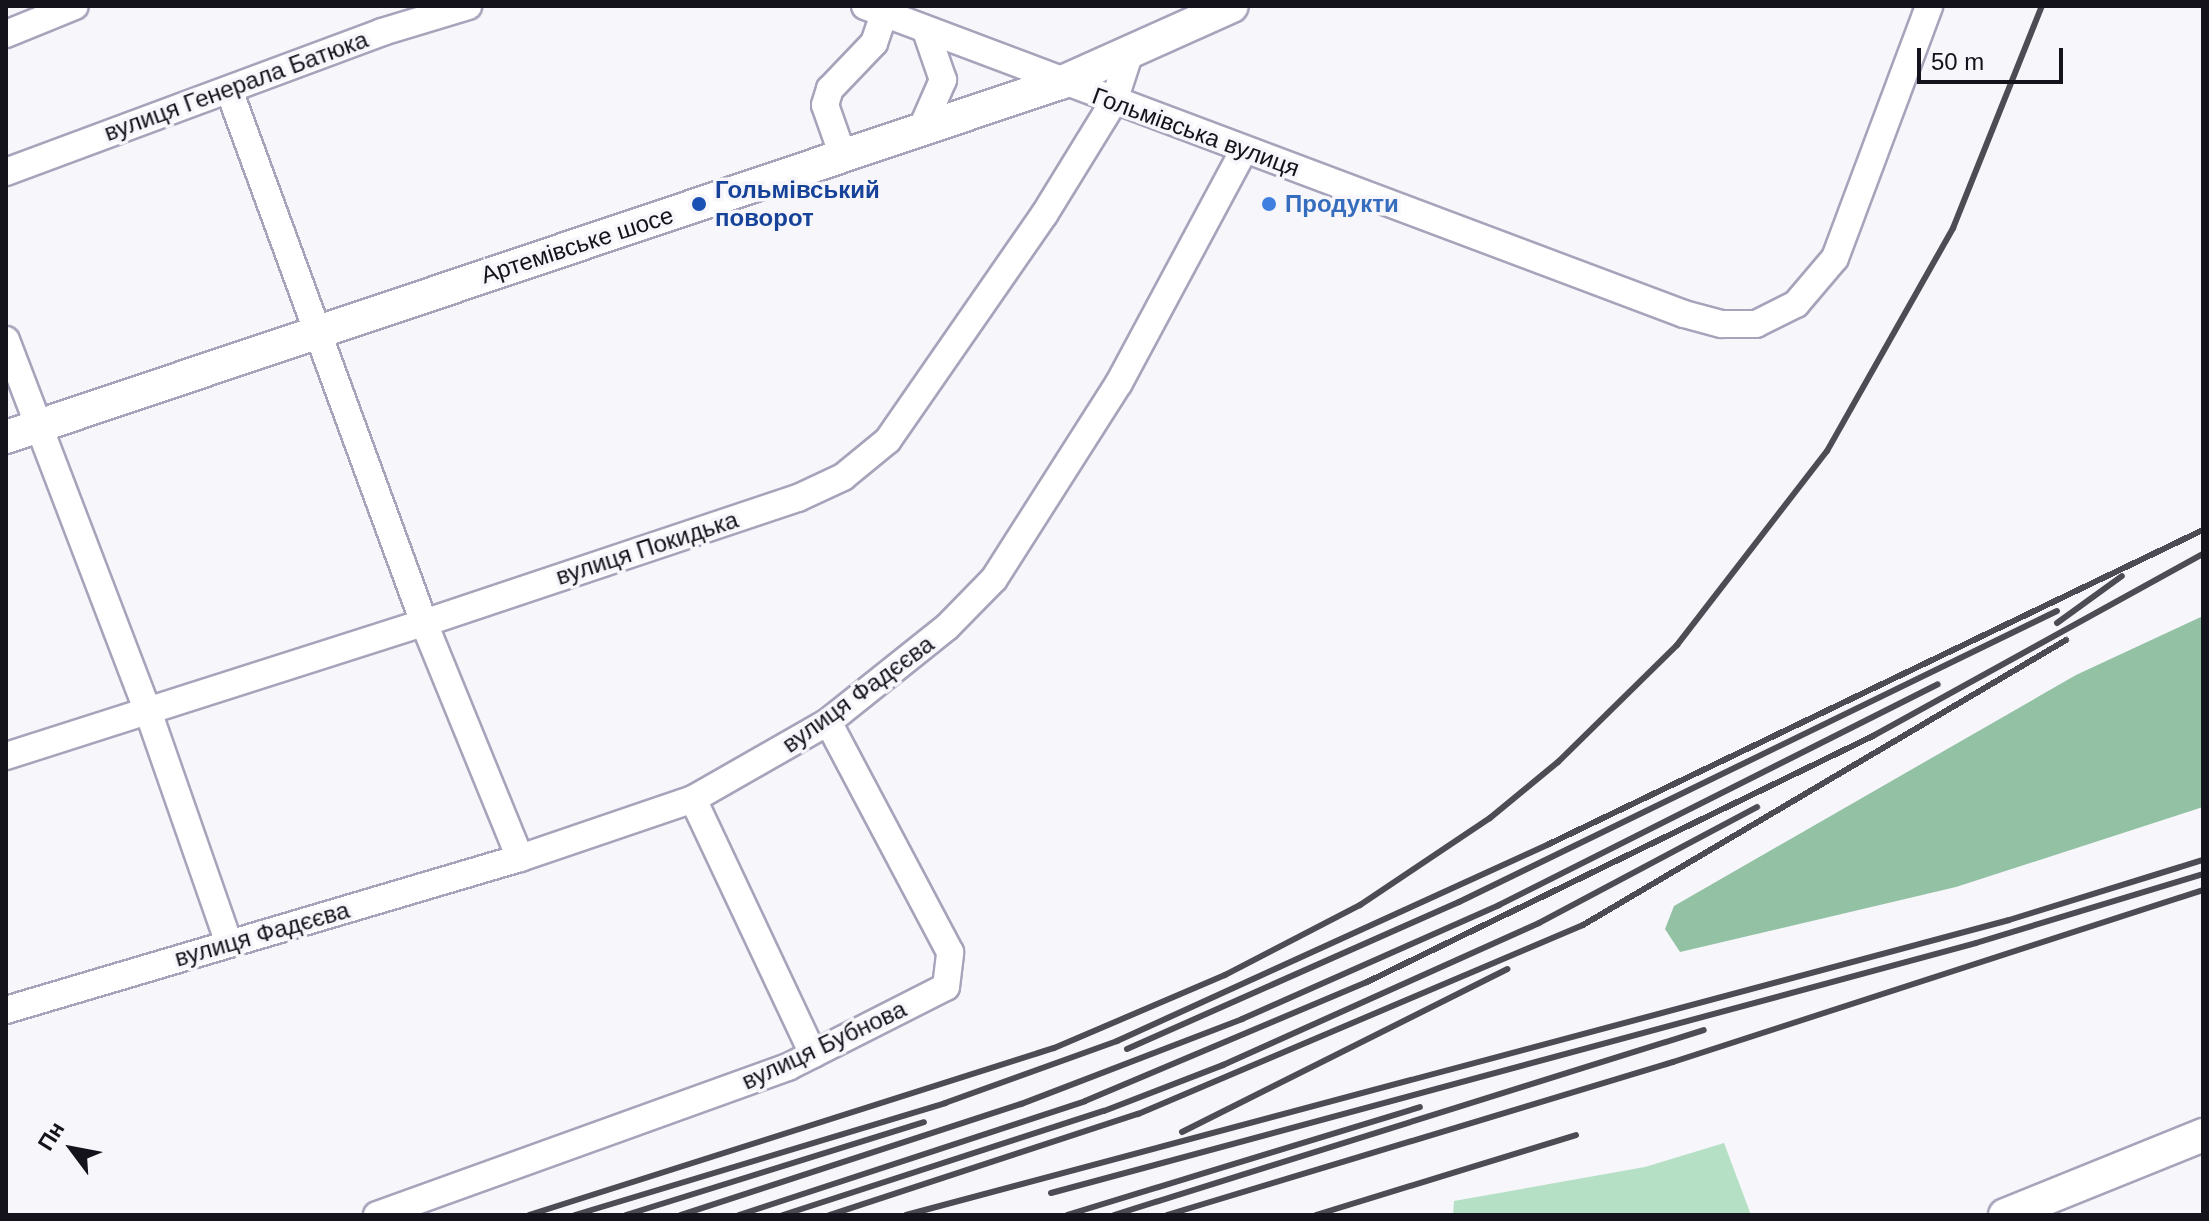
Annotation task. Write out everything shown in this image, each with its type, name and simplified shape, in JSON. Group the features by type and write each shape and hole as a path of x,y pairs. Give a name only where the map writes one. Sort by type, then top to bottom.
{"main road":[{"name":"Артемівське шосе","path":"6,437 1060,83 1129,55 1232,6"},
{"path":"2005,1215 2203,1135"}],"street":[{"path":"6,34 75,6"},
{"name":"вулиця Генерала Батюка","path":"6,172 468,6"},
{"name":"Гольмівська вулиця","path":"874,10 1060,83 1684,314 1722,324 1756,324 1796,304 1835,258 1929,6"},
{"path":"843,156 829,121 828,97 835,77 874,43 874,10"},
{"path":"921,130 943,80 926,31"},
{"name":"вулиця Покидька","path":"6,756 424,623 798,498 843,477 888,440 1044,215 1114,101 1129,55"},
{"path":"229,90 321,330 424,623 520,858"},
{"name":"вулиця Фадєєва","path":"6,1010 520,858 693,799 828,722 947,627 994,579 1119,383 1244,150"},
{"path":"6,340 148,711 229,943"},
{"name":"вулиця Бубнова","path":"377,1215 813,1054 946,987 950,952 828,722"},
{"path":"693,799 813,1054"}],"green space":[{"path":"2203,616 2203,807 1956,887 1680,952 1665,929 1674,906 2076,675"},
{"path":"1724,1143 1751,1215 1453,1215 1454,1201 1645,1167"}],"railway":[{"path":"529,1215 1054,1048 1225,975 1360,905 1490,818 1558,762 1677,645 1827,451 1953,228 2042,6"},
{"path":"575,1215 945,1103 1117,1041 1549,844 2203,530"},
{"path":"739,1215 1085,1101 1367,982 1873,736 2203,554"},
{"path":"2057,623 2122,576"},
{"path":"1127,1049 1459,902 2057,611"},
{"path":"830,1215 1138,1114 1583,925 2066,640"},
{"path":"681,1215 1021,1104 1242,1019 1499,905 1938,684"},
{"path":"783,1215 1104,1111 1223,1065 1539,923 1757,807"},
{"path":"906,1215 2009,920 2203,860"},
{"path":"1051,1193 1976,943 2203,874"},
{"path":"1167,1215 1673,1062 2203,890"},
{"path":"1182,1132 1507,969"},
{"path":"1114,1215 1704,1030"},
{"path":"1067,1215 1420,1107"},
{"path":"626,1215 924,1122"},
{"path":"1316,1215 1576,1135"}],"place":[{"name":"Гольмівський поворот","path":"699,204"},
{"name":"Продукти","path":"1269,204"}]}
